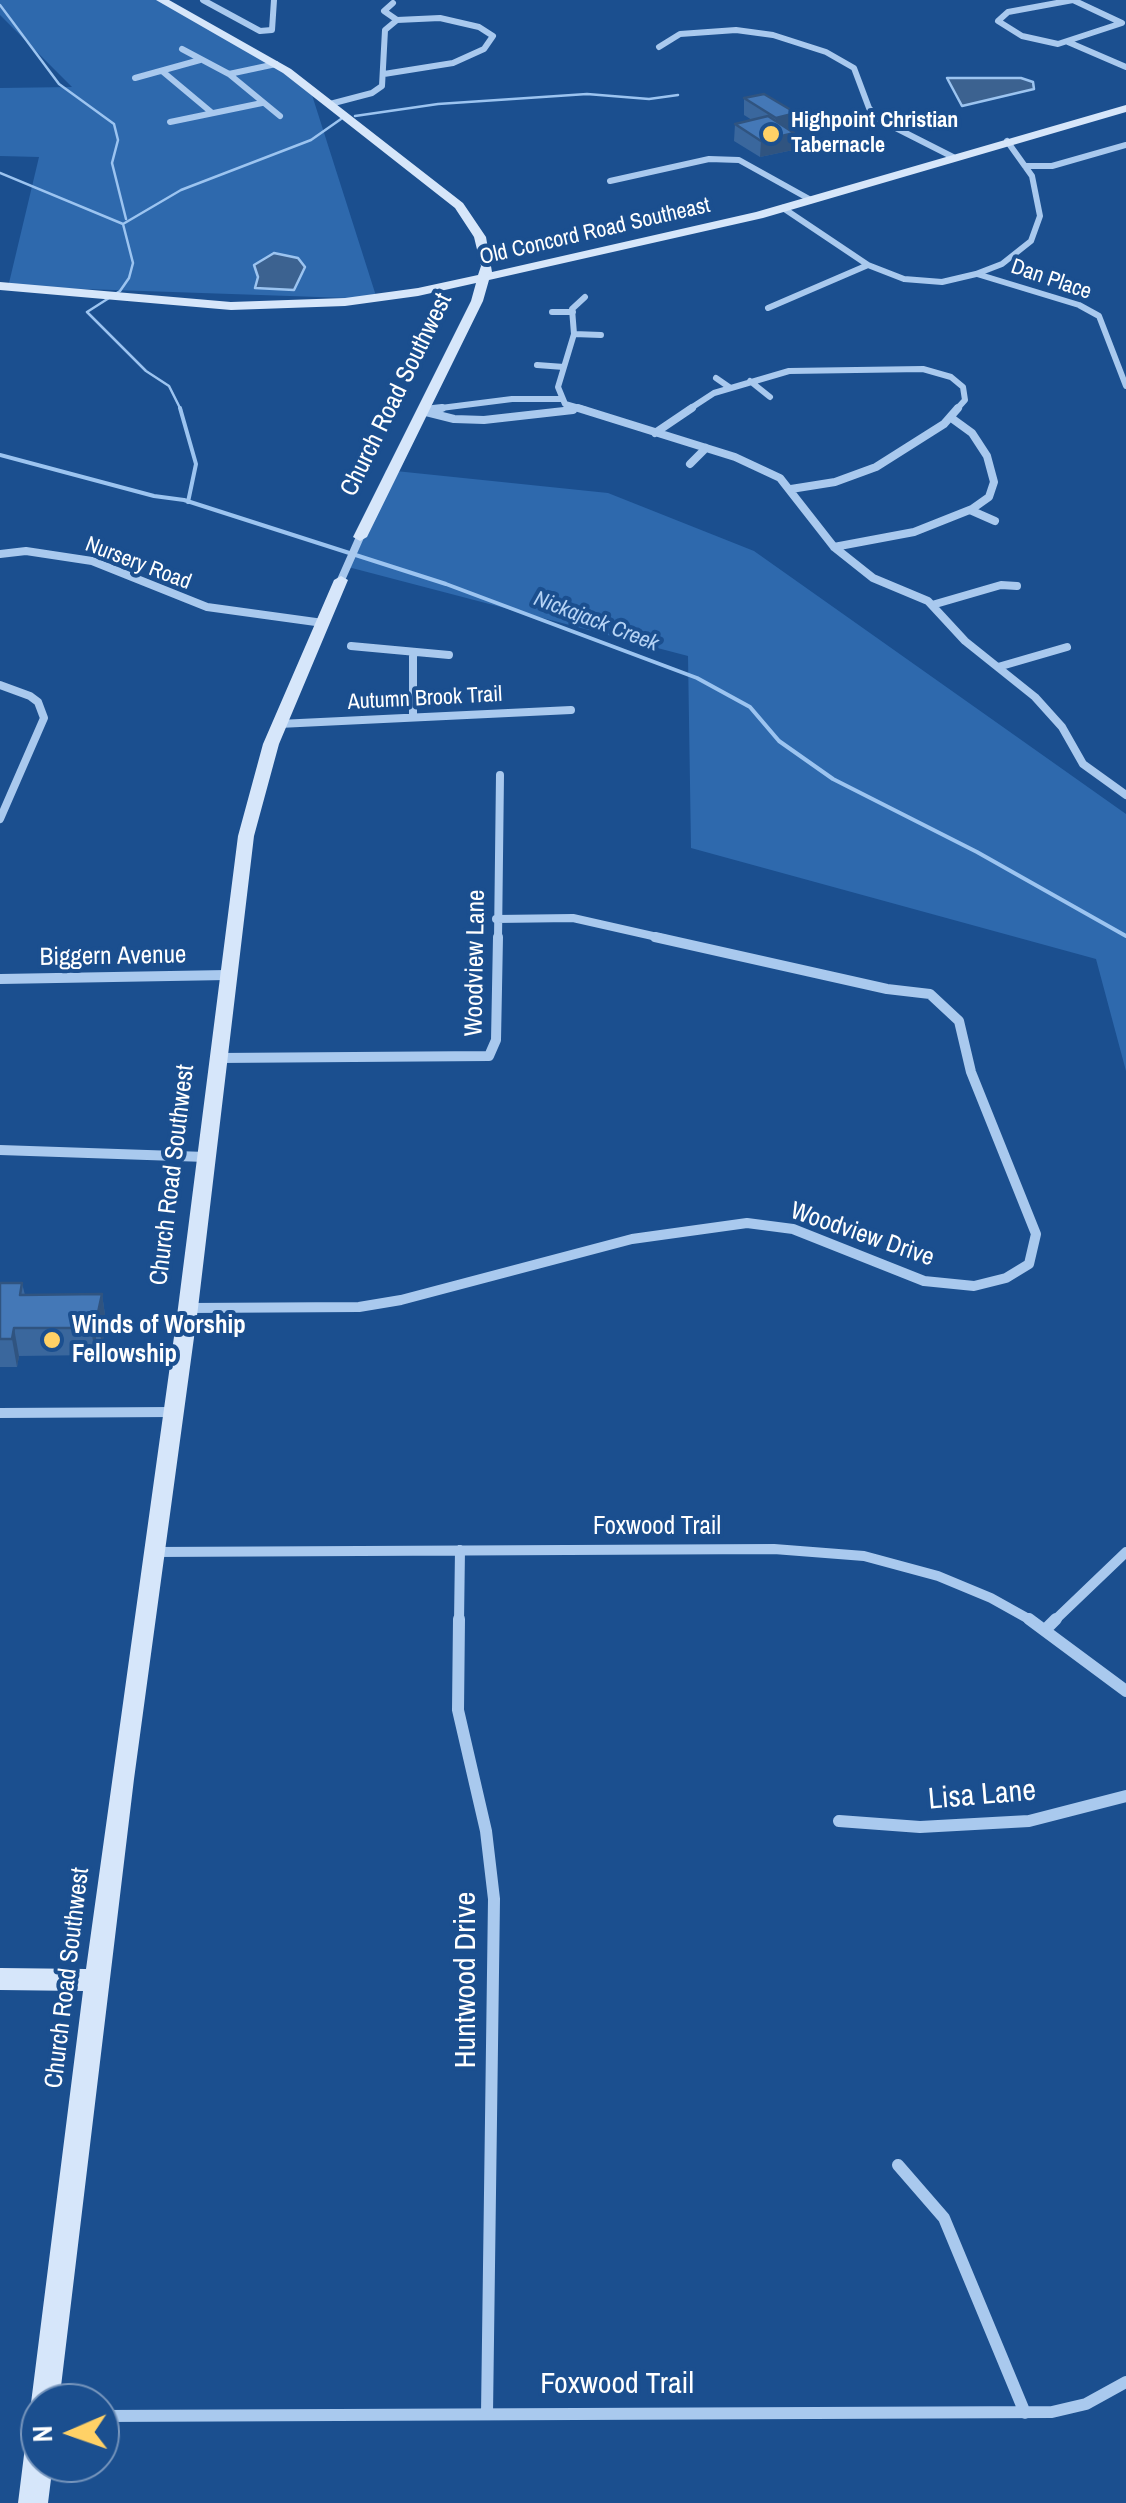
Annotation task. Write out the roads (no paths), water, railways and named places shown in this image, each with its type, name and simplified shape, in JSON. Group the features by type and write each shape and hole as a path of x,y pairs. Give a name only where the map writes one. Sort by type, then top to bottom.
{"street":[{"name":"Church Road Southwest","path":"48,2383 152,1552 188,1308 227,975 254,794 341,580 485,278 480,237 465,213 276,64 162,0"},
{"path":"203,0 260,31 272,30 274,0"},
{"path":"1068,42 1119,28 1122,23 1073,0 1040,3 998,18 1034,41 1068,42 1126,67"},
{"path":"384,74 453,63 484,49 494,38 486,30 440,18 397,20 384,11 393,3"},
{"path":"195,18 222,10"},
{"path":"330,104 372,94 382,86 386,30 397,20"},
{"path":"659,47 670,38 694,32 736,30 773,35 826,52 854,68 869,108 878,120 953,157"},
{"path":"182,49 229,74 280,116"},
{"path":"135,78 200,60"},
{"path":"229,74 276,64"},
{"path":"162,71 211,112"},
{"path":"170,122 262,103"},
{"name":"Old Concord Road Southeast","path":"0,286 231,306 322,304 394,296 783,208 1126,108"},
{"path":"783,208 868,265 904,279 929,283 976,274 1016,255 1036,232 1040,216 1025,166 1007,141"},
{"path":"1025,166 1052,166 1126,145"},
{"path":"610,181 709,159 739,160 811,200"},
{"path":"768,308 868,265"},
{"name":"Dan Place","path":"976,274 1079,304 1098,316 1126,386"},
{"path":"573,410 560,399 558,386 574,334 573,312 576,303 585,297"},
{"path":"552,312 573,312"},
{"path":"574,334 600,335"},
{"path":"537,365 564,367"},
{"path":"655,433 697,401 729,386 812,369 933,371 958,381 966,394 962,406 950,417 870,470 835,482 792,488"},
{"path":"716,378 729,386"},
{"path":"750,381 770,397"},
{"path":"422,410 512,398 529,402 560,399"},
{"path":"528,415 529,402"},
{"path":"422,410 468,420 573,410 753,463 792,488 834,547 861,571 917,594 932,605 965,641 1035,697 1062,727 1083,764 1126,795"},
{"path":"834,547 889,539 970,510 988,496 994,482 980,444 965,426 950,417"},
{"path":"690,464 706,448"},
{"path":"970,510 995,521"},
{"name":"Nursery Road","path":"0,554 26,551 92,561 206,607 323,623"},
{"path":"932,605 1001,585 1017,586"},
{"path":"351,646 449,655"},
{"path":"998,666 1067,647"},
{"path":"413,652 413,715"},
{"path":"0,685 38,702 44,718 0,818"},
{"name":"Autumn Brook Trail","path":"280,724 572,710"},
{"name":"Woodview Lane","path":"218,1058 489,1056 496,1049 500,775"},
{"name":"Woodview Drive","path":"188,1308 359,1307 401,1300 632,1239 697,1226 747,1223 793,1229 924,1280 974,1286 1006,1278 1029,1264 1036,1234 971,1072 959,1021 930,994 886,989 573,918 496,919"},
{"name":"Biggern Avenue","path":"0,978 227,975"},
{"path":"0,1150 106,1157 206,1157"},
{"path":"0,1413 172,1412"},
{"name":"Foxwood Trail","path":"152,1552 774,1549 864,1556 956,1583 1046,1629 1126,1690"},
{"name":"Huntwood Drive","path":"460,1550 458,1710 486,1831 494,1898 488,2412"},
{"path":"1046,1629 1126,1552"},
{"name":"Lisa Lane","path":"840,1821 920,1826 1029,1822 1126,1796"},
{"path":"0,1979 98,1980"},
{"path":"898,2165 944,2218 1025,2413"},
{"name":"Foxwood Trail","path":"120,2416 1025,2413 1086,2404 1126,2382"}],"waterway":[{"path":"0,5 59,84 114,124 118,140 112,163 126,219"},
{"path":"355,116 438,104 587,94 649,99 678,95"},
{"path":"123,224 181,190 311,140 341,119"},
{"path":"0,173 123,224"},
{"path":"123,224 133,263 129,278 120,291 87,312 146,371 169,386 180,408"},
{"path":"180,408 196,464 188,501"},
{"name":"Nickajack Creek","path":"0,455 188,501"},
{"name":"Nickajack Creek","path":"188,501 446,584 697,678 750,707 779,741 833,779 977,852 1126,936"}],"place":[{"name":"Highpoint Christian Tabernacle","path":"771,134"},
{"name":"Winds of Worship Fellowship","path":"52,1340"}]}
